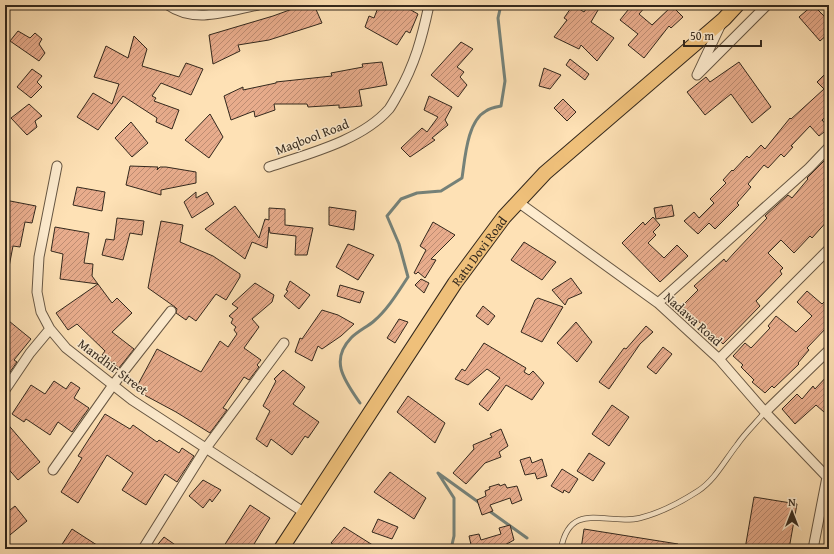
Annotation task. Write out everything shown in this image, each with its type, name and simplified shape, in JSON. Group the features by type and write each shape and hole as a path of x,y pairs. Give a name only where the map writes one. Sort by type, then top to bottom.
{"main road":[{"name":"Ratu Dovi Road","path":"281,549 455,283 490,233 545,174 724,19 737,5"}],"street":[{"path":"168,5 185,14 198,16 258,5"},
{"name":"Maqbool Road","path":"269,167 332,146 360,132 389,109 406,80 422,41 429,5"},
{"path":"724,19 698,75 767,5"},
{"path":"658,303 809,168 829,147"},
{"name":"Mandhir Street","path":"57,166 39,257 37,292 40,312 50,329 66,348 113,385 305,513"},
{"name":"Nadawa Road","path":"518,202 658,303 719,359 765,412 828,478"},
{"path":"719,359 829,249"},
{"path":"53,470 113,385 171,312"},
{"path":"5,390 30,353 50,329"},
{"path":"142,549 206,448 284,343"},
{"path":"765,412 829,350"},
{"path":"813,549 828,478"}],"lane":[{"path":"561,549 566,531 574,523 585,518 639,518 664,509 699,491 721,468 738,444 765,412"}],"building":[{"path":"294,5 314,5 322,23 269,40 238,45 240,51 213,64 209,35 273,16 295,8"},
{"path":"379,5 402,5 418,14 410,33 406,31 397,45 365,27 369,16 374,18"},
{"path":"573,5 584,12 589,5 601,5 591,22 614,38 597,61 581,45 579,49 554,37 567,20 564,18"},
{"path":"632,5 647,5 639,14 652,25 672,6 683,17 671,28 669,26 644,58 628,45 638,34 620,20"},
{"path":"813,5 829,21 829,33 820,41 799,17"},
{"path":"18,31 30,38 35,33 42,39 39,44 45,53 39,61 10,41"},
{"path":"134,36 147,49 142,66 179,77 186,63 203,69 191,95 161,83 152,96 156,98 154,101 179,110 172,129 156,122 157,118 123,96 98,130 77,117 93,93 112,104 119,84 94,77 106,46 128,58"},
{"path":"461,42 473,49 457,67 464,72 460,77 467,85 458,97 431,75"},
{"path":"570,59 589,74 585,80 566,65"},
{"path":"382,62 387,85 359,90 362,106 339,108 339,105 308,107 307,104 274,104 275,110 255,117 254,111 231,120 224,96 243,87 243,90 276,82 332,76 331,73 363,67 362,64"},
{"path":"739,62 771,107 752,123 731,94 705,115 687,92 706,77 710,82"},
{"path":"544,68 561,75 550,89 539,86"},
{"path":"32,69 42,76 37,82 42,87 31,98 17,87"},
{"path":"829,70 829,114 822,120 829,128 819,136 810,126 791,146 793,147 784,157 781,154 768,168 764,165 748,184 751,187 737,203 739,205 715,229 709,223 698,234 684,221 694,212 699,218 714,203 710,199 726,183 723,180 732,170 733,171 747,156 749,158 761,145 765,149 790,118 791,119 824,89 817,82"},
{"path":"429,96 452,107 445,120 448,125 432,138 435,140 410,157 401,148 422,128 427,132 438,117 424,110"},
{"path":"563,99 576,112 567,121 554,108"},
{"path":"29,104 42,116 35,121 37,127 27,135 11,118"},
{"path":"210,114 223,137 209,158 185,140"},
{"path":"131,122 148,143 132,157 115,138"},
{"path":"829,156 829,219 812,238 810,236 794,253 781,240 768,253 783,268 780,271 782,274 756,301 760,306 723,344 682,306 698,290 694,286 724,259 726,262 767,218 765,216 788,195 792,198 808,179 807,178"},
{"path":"130,166 158,167 157,170 160,167 166,167 196,172 196,183 161,190 161,195 126,185"},
{"path":"77,187 105,192 102,211 73,205"},
{"path":"196,192 196,198 207,192 214,204 192,218 184,202"},
{"path":"5,200 36,206 32,223 25,222 20,247 13,246 9,267 5,267"},
{"path":"672,205 674,216 656,219 654,208"},
{"path":"235,206 259,238 265,219 269,220 269,208 285,209 285,225 313,228 307,255 295,255 296,236 270,233 269,227 267,248 252,242 245,259 205,229"},
{"path":"329,207 356,211 354,230 329,225"},
{"path":"653,217 660,225 653,232 656,235 648,243 664,258 677,245 688,256 660,282 622,243 643,222 645,225"},
{"path":"117,218 144,221 142,235 130,233 123,260 102,255 106,239 114,240"},
{"path":"161,221 183,225 180,242 213,256 240,274 240,277 226,300 216,294 196,321 189,316 186,320 176,313 177,309 175,307 148,288"},
{"path":"433,222 455,235 431,259 436,260 425,278 418,272 416,274 414,273 426,250 420,246"},
{"path":"55,227 89,233 84,263 93,264 92,276 98,284 60,279 63,254 51,251"},
{"path":"524,242 556,262 542,280 511,260"},
{"path":"348,244 374,255 358,280 336,267"},
{"path":"571,278 582,293 568,299 565,305 552,290"},
{"path":"421,279 429,283 424,293 415,285"},
{"path":"290,281 310,295 299,309 284,296 288,291 286,290"},
{"path":"255,283 274,295 272,302 252,319 259,327 244,348 261,360 257,365 259,367 249,380 244,377 223,408 227,410 210,433 176,412 135,390 157,349 201,372 220,341 228,347 237,334 234,330 236,327 231,323 233,319 229,316 238,308 232,304"},
{"path":"98,284 112,303 117,298 132,313 112,332 134,349 119,368 102,355 105,351 77,324 68,330 56,313"},
{"path":"340,285 364,292 360,303 337,296"},
{"path":"807,291 822,304 829,297 829,325 807,348 809,350 798,363 799,364 774,388 772,386 765,393 752,382 754,380 741,367 743,365 733,356 745,343 751,348 770,328 768,326 776,316 796,332 812,316 797,302"},
{"path":"538,298 563,307 542,342 521,332 535,300"},
{"path":"483,306 495,316 488,325 476,316"},
{"path":"322,310 338,315 354,324 341,336 322,349 318,346 312,361 295,352 300,338 302,339"},
{"path":"399,319 408,322 395,343 387,338"},
{"path":"9,321 31,339 14,360 17,362 5,379 5,326"},
{"path":"576,322 592,342 577,362 557,343"},
{"path":"646,326 653,332 640,344 609,389 599,382 624,348 626,349"},
{"path":"484,343 526,368 524,372 529,375 533,371 544,383 532,400 506,385 488,411 479,404 500,378 487,369 468,385 455,379 462,369 465,371"},
{"path":"663,347 672,354 656,374 647,367"},
{"path":"283,370 305,387 293,404 319,422 308,438 305,436 292,455 271,439 267,447 256,439 270,411 263,406 276,381 274,379"},
{"path":"829,374 829,406 824,412 816,405 795,424 782,409 797,394 802,399 813,386 815,389"},
{"path":"54,381 66,389 71,382 80,388 74,398 89,408 72,432 58,422 50,435 26,419 24,422 12,414 31,385 45,394"},
{"path":"408,396 445,423 435,443 397,412"},
{"path":"612,405 629,417 609,446 592,434"},
{"path":"105,414 130,429 133,425 157,442 159,440 179,453 182,448 194,456 177,482 165,474 146,505 122,490 133,473 107,455 78,503 61,492 82,458 78,456"},
{"path":"5,421 40,462 18,480 5,465"},
{"path":"501,429 508,446 499,452 501,457 485,463 466,484 453,473 474,449 473,445 492,437 490,434"},
{"path":"589,453 605,463 593,481 577,471"},
{"path":"530,457 532,463 542,459 547,476 537,479 535,473 525,475 520,460"},
{"path":"562,469 578,479 569,493 564,490 563,493 551,486"},
{"path":"390,472 426,498 414,519 374,492"},
{"path":"203,480 221,490 212,502 210,499 203,508 189,496"},
{"path":"499,484 500,486 505,484 507,488 517,486 522,500 512,504 510,498 490,505 493,511 482,515 477,500 486,496 485,491 490,489 489,487"},
{"path":"754,497 797,504 789,549 745,549"},
{"path":"250,505 270,518 251,549 222,549"},
{"path":"15,506 27,521 5,539 5,514"},
{"path":"378,519 398,527 392,539 372,532"},
{"path":"510,525 514,540 505,545 506,549 472,549 469,536 479,534 481,540 501,534 499,528"},
{"path":"344,527 379,549 340,549 331,543"},
{"path":"72,529 103,549 59,549"},
{"path":"584,529 678,544 677,549 581,549"},
{"path":"164,537 181,549 154,549"}],"waterway":[{"path":"360,403 349,387 342,371 340,363 344,346 351,338 374,321 384,311 408,277 399,244 387,216 401,199 417,193 441,191 462,178 468,141 475,123 480,116 488,110 501,106 505,81 498,18 501,5"},
{"path":"451,549 454,536 454,498 438,473 481,504"},
{"path":"488,510 527,538"}]}
